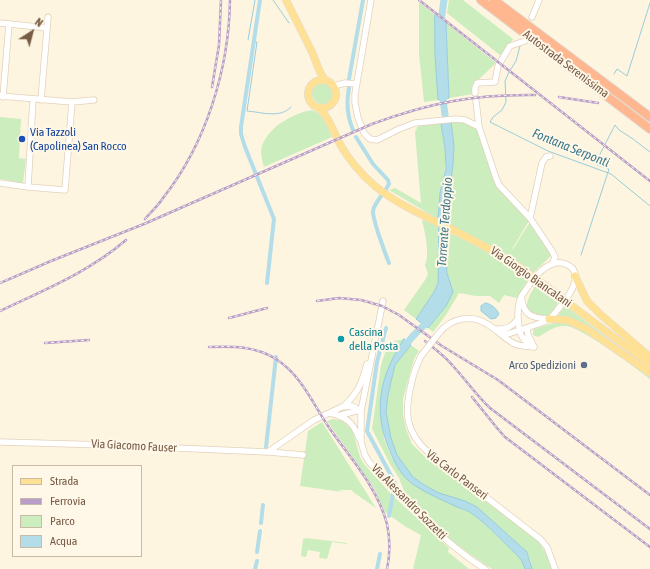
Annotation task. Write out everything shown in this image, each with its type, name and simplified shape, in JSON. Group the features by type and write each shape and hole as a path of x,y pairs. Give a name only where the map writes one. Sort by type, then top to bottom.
{"highway":[{"name":"Autostrada Serenissima","path":"481,0 524,35 650,129"},
{"name":"Autostrada Serenissima","path":"494,0 524,35 650,117"}],"main road":[{"path":"286,0 308,43 320,72 325,80 334,86 337,94 334,103 330,106 318,108"},
{"path":"308,43 315,70 315,78 309,88 308,97 313,105 322,110 325,114 336,137"},
{"path":"312,84 320,79 325,80"},
{"path":"330,106 336,137"},
{"name":"Via Giorgio Biancalani","path":"336,137 350,159 368,180 389,196 416,212 481,243 508,259 650,364"},
{"path":"575,276 587,301 650,357"},
{"path":"549,319 574,322 650,373"}],"street":[{"path":"372,0 356,84 355,103 358,118 364,133 370,139 377,140 409,124 456,119 464,120 479,127"},
{"path":"532,17 539,0"},
{"path":"41,100 48,17"},
{"path":"0,23 47,28"},
{"path":"9,24 1,97 72,102 94,100"},
{"path":"475,93 477,83 495,82 498,66 510,46 524,35"},
{"path":"334,86 345,83 356,84"},
{"path":"28,187 34,99"},
{"path":"476,101 479,127 499,185 530,218 552,251 555,257 553,263"},
{"path":"0,183 65,190 72,102"},
{"path":"530,218 542,163 546,157 550,156"},
{"path":"521,297 522,305 529,316 534,318 549,319 573,289 575,276 572,268 562,262 553,263 543,269 521,297 518,305 520,331 523,339 534,347"},
{"name":"Via Alessandro Sozzetti","path":"383,301 361,411 361,442 365,455 369,462 414,511 450,544 485,569"},
{"name":"Via Carlo Panseri","path":"534,347 521,347 511,342 488,324 477,320 463,318 449,323 439,333 422,356 414,372 406,406 407,418 414,437 421,447 428,454 540,539 551,554 555,569"},
{"path":"495,329 501,330 511,327 518,319"},
{"name":"Via Carlo Panseri","path":"495,329 506,334 527,329 549,319"},
{"path":"527,329 528,335 534,347"},
{"path":"268,452 314,420 342,407 351,399 361,385 368,361 372,357"},
{"path":"342,407 352,406 361,411"},
{"path":"341,416 356,411 361,411"},
{"path":"330,413 341,416 350,422 361,442"},
{"name":"Via Giacomo Fauser","path":"0,442 106,445 268,452 303,455"}],"green space":[{"path":"449,0 463,0 513,39 501,56 447,13"},
{"path":"419,2 435,15 435,56 438,100 424,102 419,54"},
{"path":"446,23 496,63 474,84 473,94 449,98"},
{"path":"323,82 331,85 334,93 331,101 323,104 315,101 312,93 315,85"},
{"path":"312,110 319,114 322,118 332,137 264,167 261,149 270,132 290,117"},
{"path":"0,117 21,119 19,158 26,159 23,183 0,179"},
{"path":"441,122 445,149 445,168 440,193 438,219 389,190 395,188 421,203 415,132 418,126"},
{"path":"451,122 465,122 473,126 478,131 495,183 529,221 512,249 530,222 550,252 551,256 533,273 495,248 446,223 454,146"},
{"path":"424,220 439,227 438,283 434,292 416,319 404,310 428,274 425,265 427,249 422,221"},
{"path":"445,231 467,241 509,265 529,279 517,298 504,295 499,303 490,296 476,296 459,293 446,315 433,332 428,328 446,306 449,282 446,263"},
{"path":"536,284 559,301 552,312 546,317 539,317 530,311 526,306"},
{"path":"565,306 649,369 579,321 569,317 557,317"},
{"path":"554,323 566,323 576,326 650,375 650,379 595,340 573,328 562,326 551,329 538,337 533,335 534,329"},
{"path":"404,339 389,366 380,411 384,439 392,458 428,493 473,514 482,521 516,554 522,561 525,569 492,569 452,541 407,499 399,478 372,429 381,365 387,347 395,341"},
{"path":"411,345 419,351 414,359 403,399 403,415 406,429 412,444 424,456 537,539 547,555 552,569 532,569 527,552 503,530 413,477 397,455 391,438 386,412 388,395 395,365"},
{"path":"333,419 343,421 350,428 352,428 360,457 364,464 392,495 449,548 448,552 469,569 413,569 421,535 406,527 385,512 374,488 327,421"},
{"path":"322,422 376,508 352,490 338,490 342,492 300,486 308,431"},
{"path":"306,538 347,544 332,542 327,559 319,558 320,552 308,550 306,557 301,556 303,539"}],"water":[{"path":"435,15 446,23 449,98 438,100 435,56"},
{"path":"441,122 451,122 454,146 446,223 438,219 440,193 446,168"},
{"path":"439,227 445,231 447,273 453,292 446,306 428,328 416,319 434,292 438,283"},
{"path":"486,303 498,312 499,314 496,318 491,319 481,311 481,306"},
{"path":"404,339 411,345 395,365 388,395 386,412 391,438 397,455 413,477 426,486 439,493 465,501 477,507 527,552 532,569 525,569 522,561 516,554 474,515 419,488 402,474 392,456 384,436 380,407 384,380 389,366"}],"waterway":[{"path":"248,40 255,0"},
{"path":"260,0 241,134 274,219 267,283"},
{"path":"273,0 289,23"},
{"path":"349,79 363,0"},
{"name":"Torrente Terdoppio","path":"440,28 444,0"},
{"path":"614,74 617,69 627,76 650,3"},
{"path":"255,42 257,42 247,111 276,114 287,111 291,107"},
{"name":"Fontana Serponti","path":"520,46 516,61 505,81 506,102 502,110 493,117 490,122 548,151 611,174 650,206"},
{"path":"349,88 349,120 353,130"},
{"name":"Torrente Terdoppio","path":"442,90 445,115"},
{"name":"Fontana Serponti","path":"581,255 609,169 597,165 597,160 615,125 619,130 650,152"},
{"path":"356,137 373,164 388,180 389,184 386,189"},
{"path":"381,196 373,211 375,222 389,263"},
{"name":"Torrente Terdoppio","path":"403,348 431,318"},
{"path":"386,328 377,362 367,431 395,483 389,516"},
{"path":"266,447 276,357"},
{"path":"261,523 263,505"},
{"path":"257,552 260,531"},
{"path":"377,569 380,554"},
{"path":"255,569 257,561"}],"railway":[{"path":"212,87 219,45 221,0"},
{"path":"145,219 159,204 178,177 203,130 220,79 229,26 230,0"},
{"path":"419,0 650,181"},
{"path":"0,283 144,224 372,124 413,110 452,101 492,96 535,95"},
{"path":"559,97 598,103"},
{"path":"0,311 66,280 97,262 126,240"},
{"path":"317,301 339,298 361,300 382,306 399,315 442,346 498,380 650,495"},
{"path":"229,318 267,308"},
{"path":"45,343 89,340"},
{"path":"425,341 447,359 490,408 650,529"},
{"path":"209,347 235,347 252,349 268,355 285,365 299,381 328,426 362,472 377,497 388,529 389,552 387,569"},
{"path":"472,397 505,437 650,547"}],"place":[{"name":"Via Tazzoli (Capolinea) San Rocco","path":"22,139"},
{"name":"Cascina della Posta","path":"341,339"},
{"name":"Arco Spedizioni","path":"584,365"}]}
